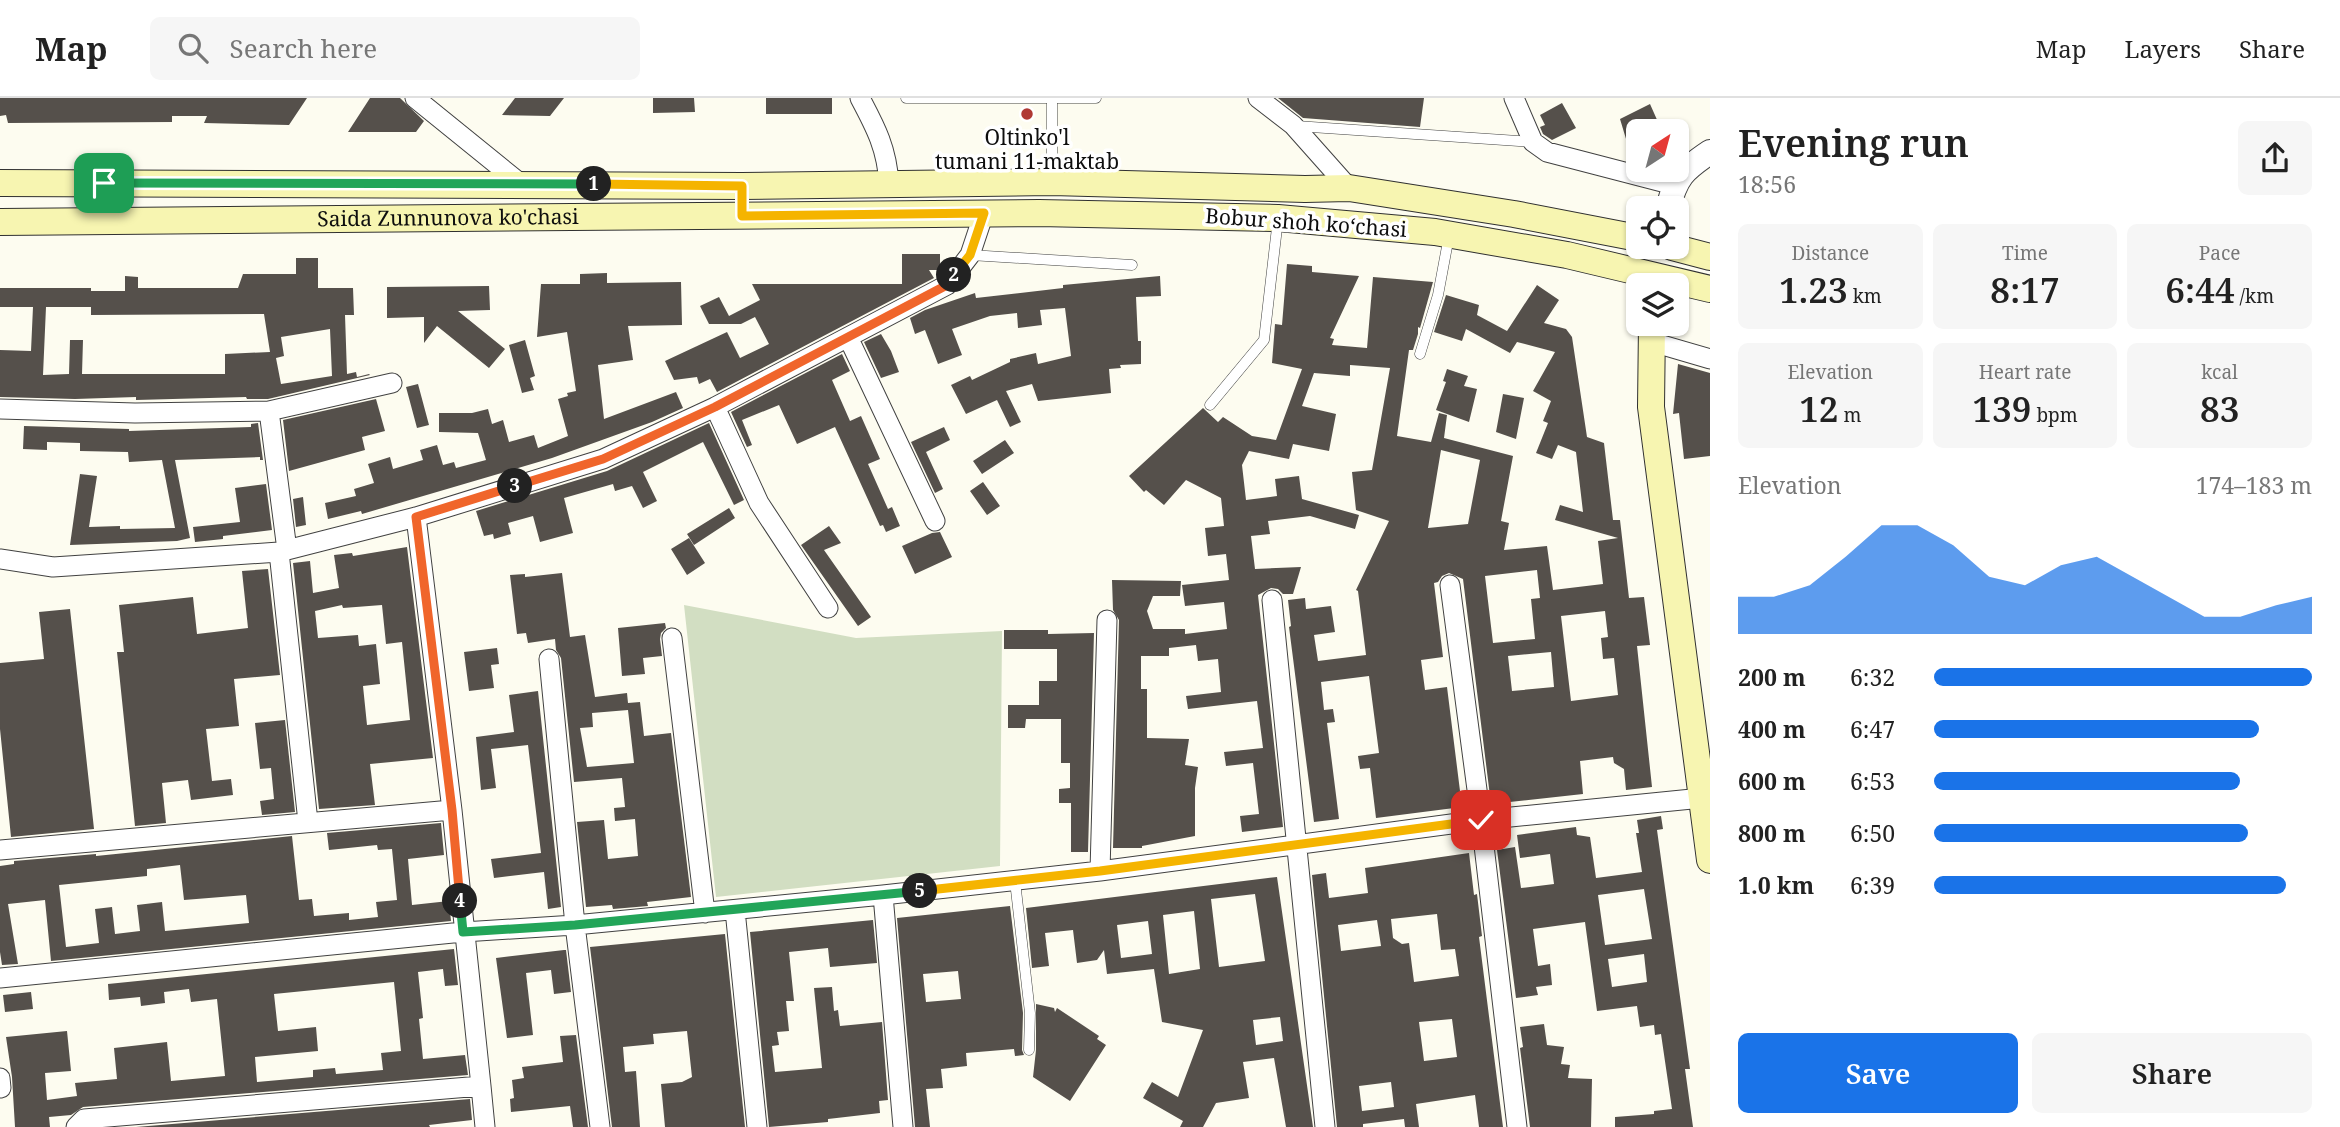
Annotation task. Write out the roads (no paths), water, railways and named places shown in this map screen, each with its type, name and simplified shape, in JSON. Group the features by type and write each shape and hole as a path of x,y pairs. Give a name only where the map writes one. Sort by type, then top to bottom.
{"main road":[{"name":"Bobur shoh koʻchasi","path":"889,184 1052,182 1349,188 1514,214 1626,236"},
{"name":"Saida Zunnunova ko'chasi","path":"0,183 742,186 889,184"},
{"path":"742,186 742,216"},
{"name":"Saida Zunnunova ko'chasi","path":"0,222 896,214"},
{"name":"Bobur shoh koʻchasi","path":"896,214 1278,218 1449,234 1567,255 1629,273"},
{"path":"1689,251 1710,257"},
{"name":"Bobur shoh koʻchasi","path":"1689,286 1710,289"},
{"path":"1652,336 1651,407 1700,713 1702,798 1710,860"}],"street":[{"path":"415,98 521,184"},
{"path":"860,98 882,140 888,163 889,184"},
{"path":"1258,98 1293,125 1349,188"},
{"path":"1514,98 1532,142 1547,152 1668,196"},
{"path":"1671,196 1683,172 1710,152"},
{"path":"0,559 53,567 283,551 416,517 603,459 715,407 947,285 970,255 984,213"},
{"path":"1659,336 1710,359"},
{"path":"848,337 935,521"},
{"path":"0,409 135,414 270,411 392,383"},
{"path":"715,407 759,503 828,608"},
{"path":"270,411 308,822"},
{"path":"416,517 452,810 485,1127"},
{"path":"1450,585 1517,1127"},
{"path":"1272,600 1325,1127"},
{"path":"1100,871 1107,620"},
{"path":"672,638 705,913"},
{"path":"549,659 575,925 600,1127"},
{"path":"0,978 463,932 575,925 883,895 1100,871 1481,820 1702,798"},
{"path":"0,850 452,810"},
{"path":"883,895 903,1127"},
{"path":"735,910 757,1127"},
{"path":"76,1127 84,1119 481,1086"}],"lane":[{"path":"906,98 1096,98"},
{"path":"1052,99 1052,182"},
{"path":"1293,125 1532,142"},
{"path":"1210,405 1264,340 1278,218"},
{"path":"1420,354 1438,295 1449,234"},
{"path":"970,255 1132,265"},
{"path":"1015,881 1030,1013 1029,1050"}],"place":[{"name":"Oltinko'l tumani 11-maktab","path":"1027,114"}]}
